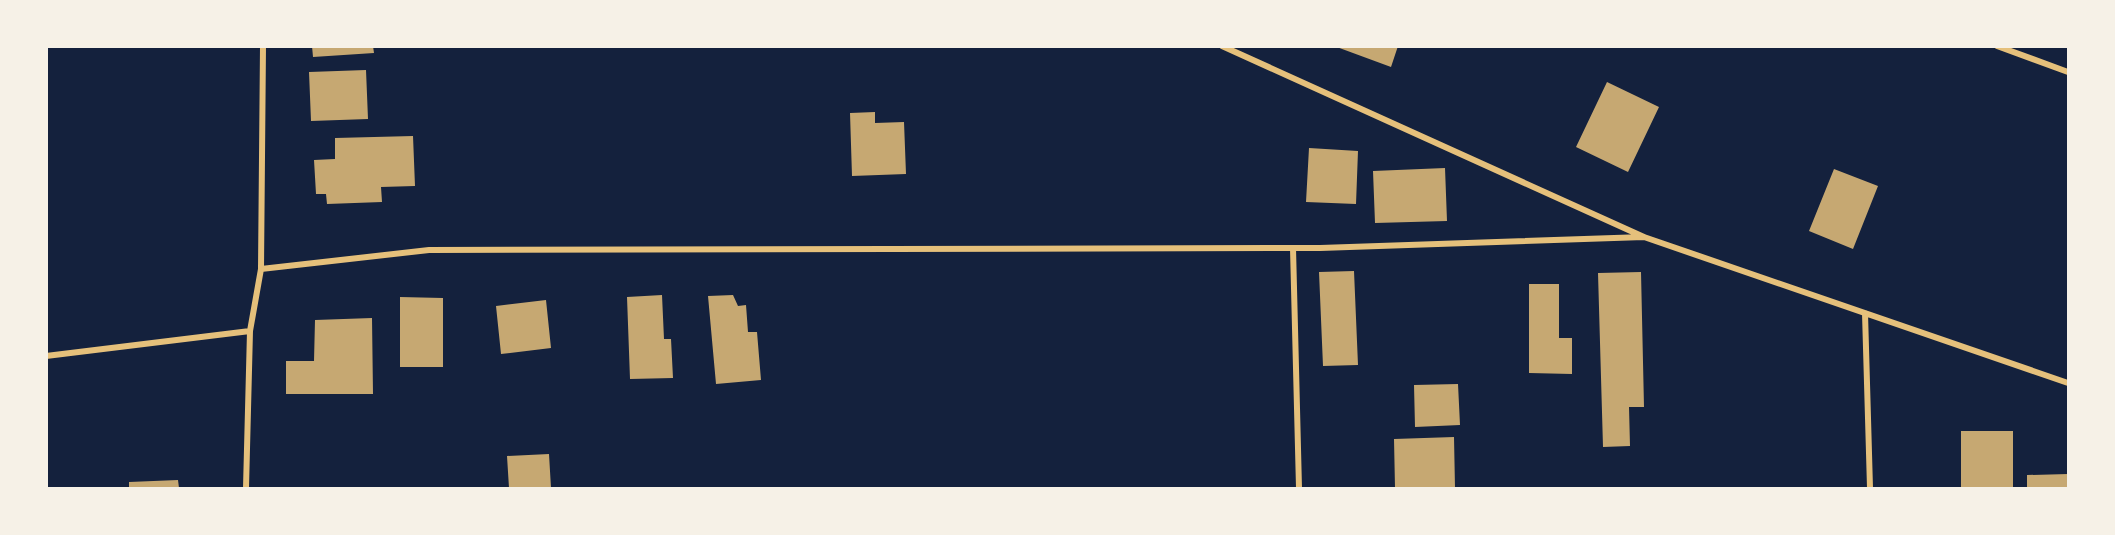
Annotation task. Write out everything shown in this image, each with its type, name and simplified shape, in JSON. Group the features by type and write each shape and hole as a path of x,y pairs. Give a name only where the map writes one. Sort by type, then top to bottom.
{"street":[{"path":"246,489 250,331 261,269 263,46"},
{"path":"1222,46 1644,237 2068,383"},
{"path":"1997,46 2068,72"},
{"path":"261,269 429,250 1293,248 1644,237"},
{"path":"1293,248 1299,489"},
{"path":"1865,313 1870,489"},
{"path":"46,356 250,331"}],"building":[{"path":"312,46 373,46 374,53 313,57"},
{"path":"1334,46 1398,46 1391,67"},
{"path":"366,70 368,119 311,121 309,72"},
{"path":"1607,82 1659,107 1628,172 1576,147"},
{"path":"875,112 875,123 904,122 906,174 852,176 850,113"},
{"path":"413,136 415,186 381,187 382,202 327,204 326,194 316,194 314,160 335,159 335,138"},
{"path":"1309,148 1358,151 1356,204 1306,202"},
{"path":"1445,168 1447,221 1375,223 1373,171"},
{"path":"1834,169 1878,186 1853,249 1809,231"},
{"path":"1354,271 1358,365 1323,366 1319,272"},
{"path":"1641,272 1644,407 1629,407 1630,446 1603,447 1598,273"},
{"path":"1529,284 1559,284 1559,338 1572,338 1572,374 1529,373"},
{"path":"662,295 664,339 671,339 673,378 630,379 627,297"},
{"path":"733,295 738,306 746,305 748,332 757,332 761,380 716,384 708,296"},
{"path":"400,297 443,298 443,367 400,367"},
{"path":"546,300 551,348 501,354 496,306"},
{"path":"372,318 373,394 286,394 286,361 314,361 315,320"},
{"path":"1458,384 1460,425 1415,427 1414,385"},
{"path":"1961,431 2013,431 2013,488 1961,488"},
{"path":"1454,437 1455,488 1395,488 1394,439"},
{"path":"549,454 551,488 509,488 507,456"},
{"path":"2068,474 2068,488 2027,488 2027,475"},
{"path":"178,480 179,488 129,488 129,482"}]}
